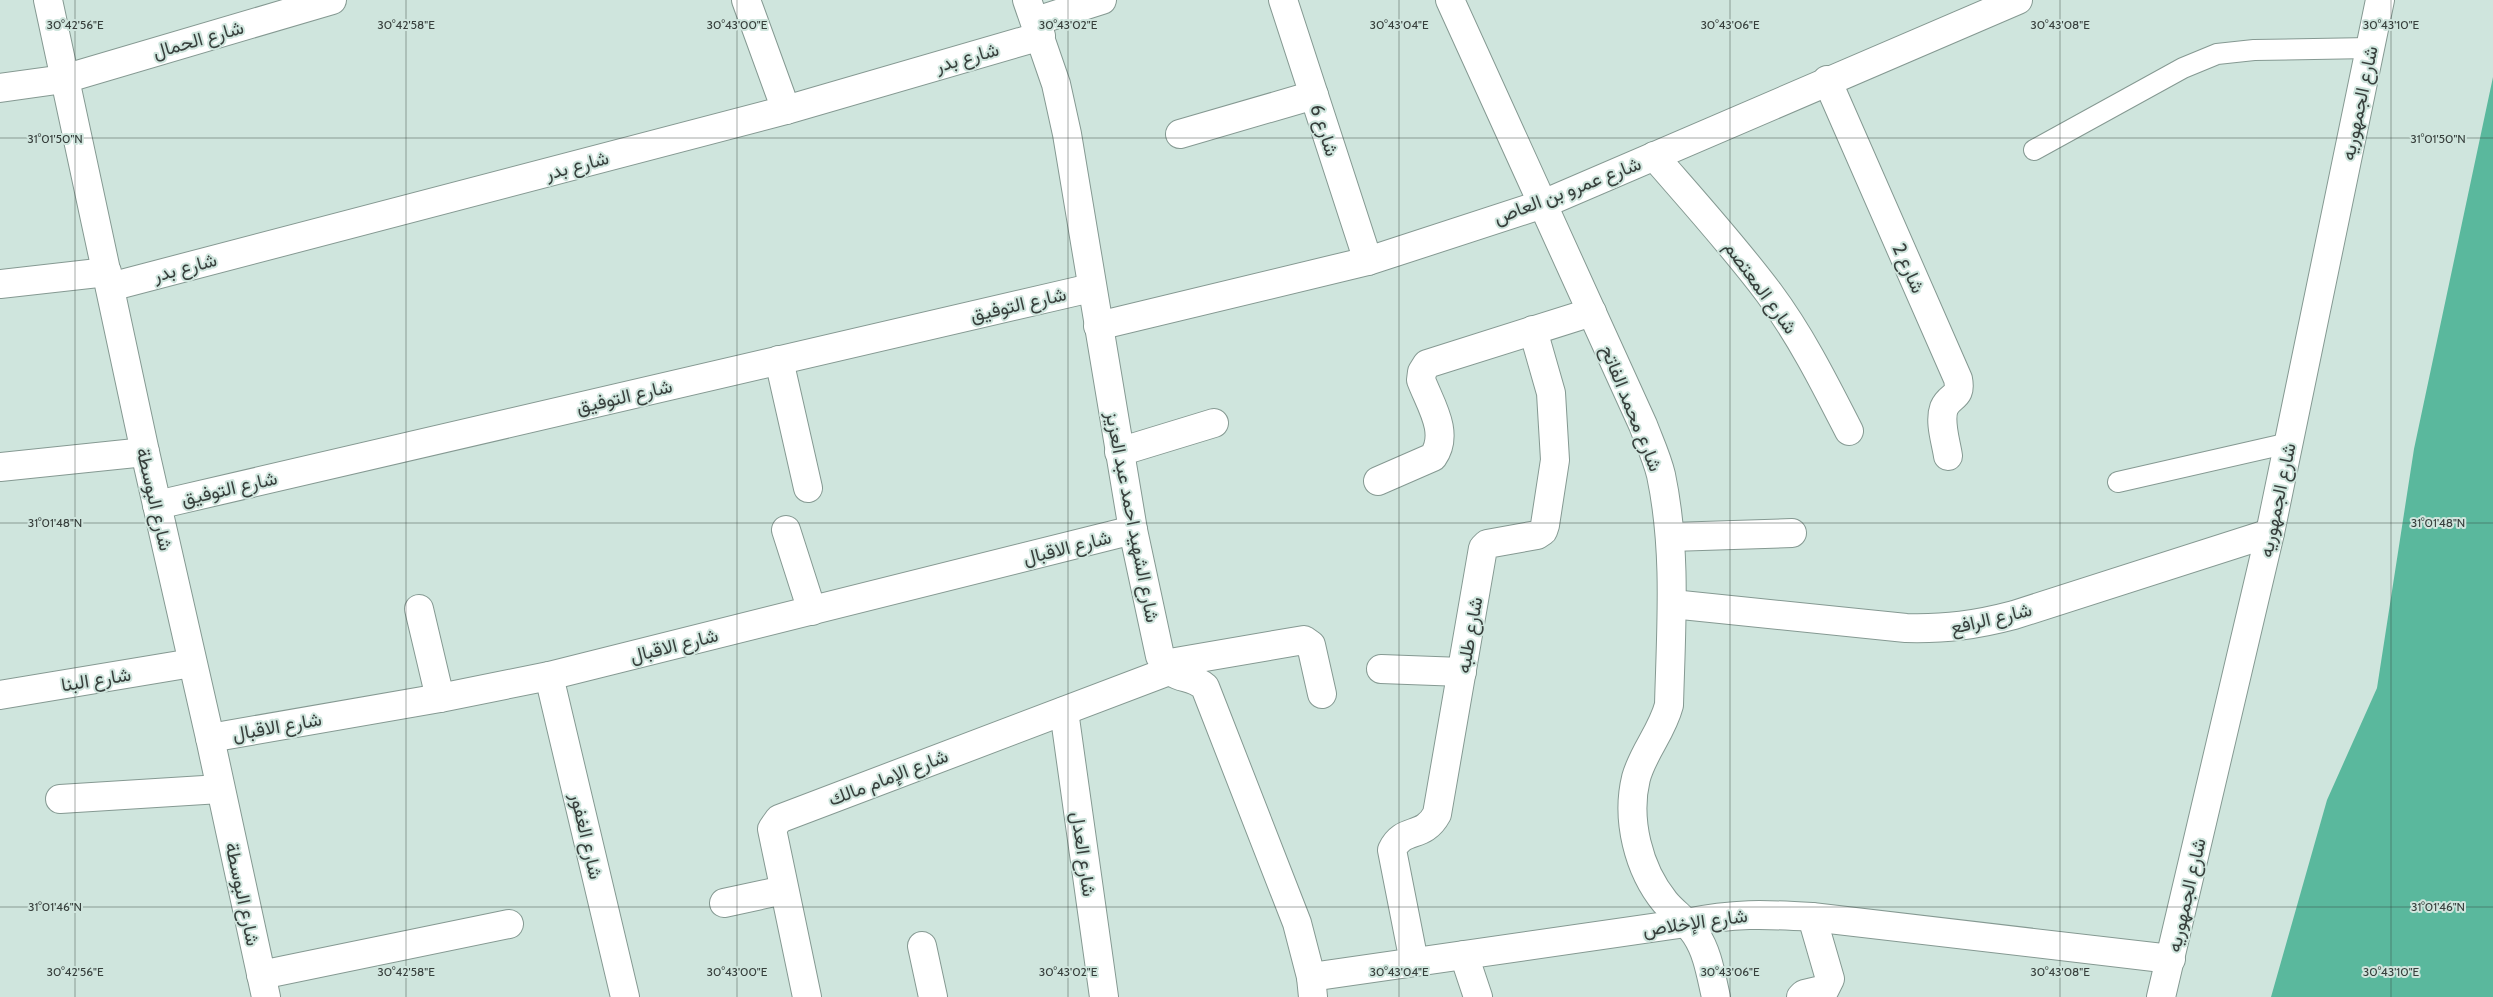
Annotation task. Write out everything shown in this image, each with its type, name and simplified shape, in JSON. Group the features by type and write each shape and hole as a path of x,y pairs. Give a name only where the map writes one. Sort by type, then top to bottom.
{"street":[{"name":"شارع البوسطة","path":"48,0 145,452 210,738 263,986"},
{"name":"شارع الحمال","path":"0,88 64,79 332,0"},
{"path":"746,0 786,110"},
{"name":"شارع بدر","path":"0,284 109,279 786,110 1035,19 1102,0"},
{"name":"شارع 6","path":"1283,0 1368,261"},
{"name":"شارع محمد الفاتح","path":"1450,0 1643,424 1660,474 1671,537 1672,604 1668,705 1665,721 1648,748 1636,778 1632,810 1636,842 1648,873 1664,900 1686,923 1701,945 1716,997"},
{"name":"شارع عمرو بن العاص","path":"1098,326 1368,261 1543,204 1827,80 2018,0"},
{"name":"شارع الجمهوريه","path":"2161,997 2270,533 2380,0"},
{"name":"شارع الشهيد احمد عبد العزيز","path":"1035,19 1056,84 1068,134 1091,288 1133,530 1160,656 1167,667"},
{"name":"شارع 2","path":"1827,80 1958,379 1959,390 1957,396 1948,401 1944,409 1943,419 1948,456"},
{"path":"1180,134 1314,95"},
{"name":"شارع المعتصم","path":"1654,156 1721,233 1770,294 1813,362 1849,432"},
{"name":"شارع التوفيق","path":"157,505 1091,288"},
{"path":"1378,481 1433,457 1439,450 1440,431 1421,380 1422,372 1427,364 1592,312"},
{"name":"شارع طلبه","path":"1414,962 1392,850 1402,837 1426,829 1437,814 1483,548 1487,544 1537,535 1543,531 1545,525 1555,460 1551,393 1533,330"},
{"path":"779,360 808,488"},
{"path":"1119,452 1214,423"},
{"path":"0,467 145,452"},
{"path":"786,530 812,611"},
{"name":"شارع الاقبال","path":"210,738 440,698 549,676 1133,530"},
{"path":"1671,537 1792,533"},
{"name":"شارع الرافع","path":"1672,604 1906,628 1943,629 1979,624 2014,615 2270,533"},
{"path":"419,609 440,698"},
{"name":"شارع الإمام مالك","path":"807,997 772,828 778,819 1064,711 1167,667 1304,640 1311,644 1322,694"},
{"name":"شارع البنا","path":"0,695 192,663"},
{"path":"1167,667 1176,676 1195,681 1205,687 1297,923 1312,987"},
{"path":"1381,669 1462,672"},
{"name":"شارع الغفور","path":"549,676 625,997"},
{"name":"شارع العدل","path":"1064,711 1104,997"},
{"path":"60,799 220,789"},
{"path":"724,903 784,890"},
{"name":"شارع الإخلاص","path":"1312,987 1414,962 1686,923 1717,916 1754,913 1812,917 2171,959"},
{"path":"1801,997 1804,994 1825,989 1830,991 1829,974 1812,917"},
{"path":"263,986 509,924"},
{"path":"922,946 933,997"},
{"path":"1464,955 1478,997"}],"lane":[{"path":"2034,150 2183,68 2217,54 2254,50 2370,48"},
{"path":"2118,482 2289,442"}],"shaded area":[{"path":"2493,77 2493,997 2271,997 2327,800 2377,688 2414,449"}]}
